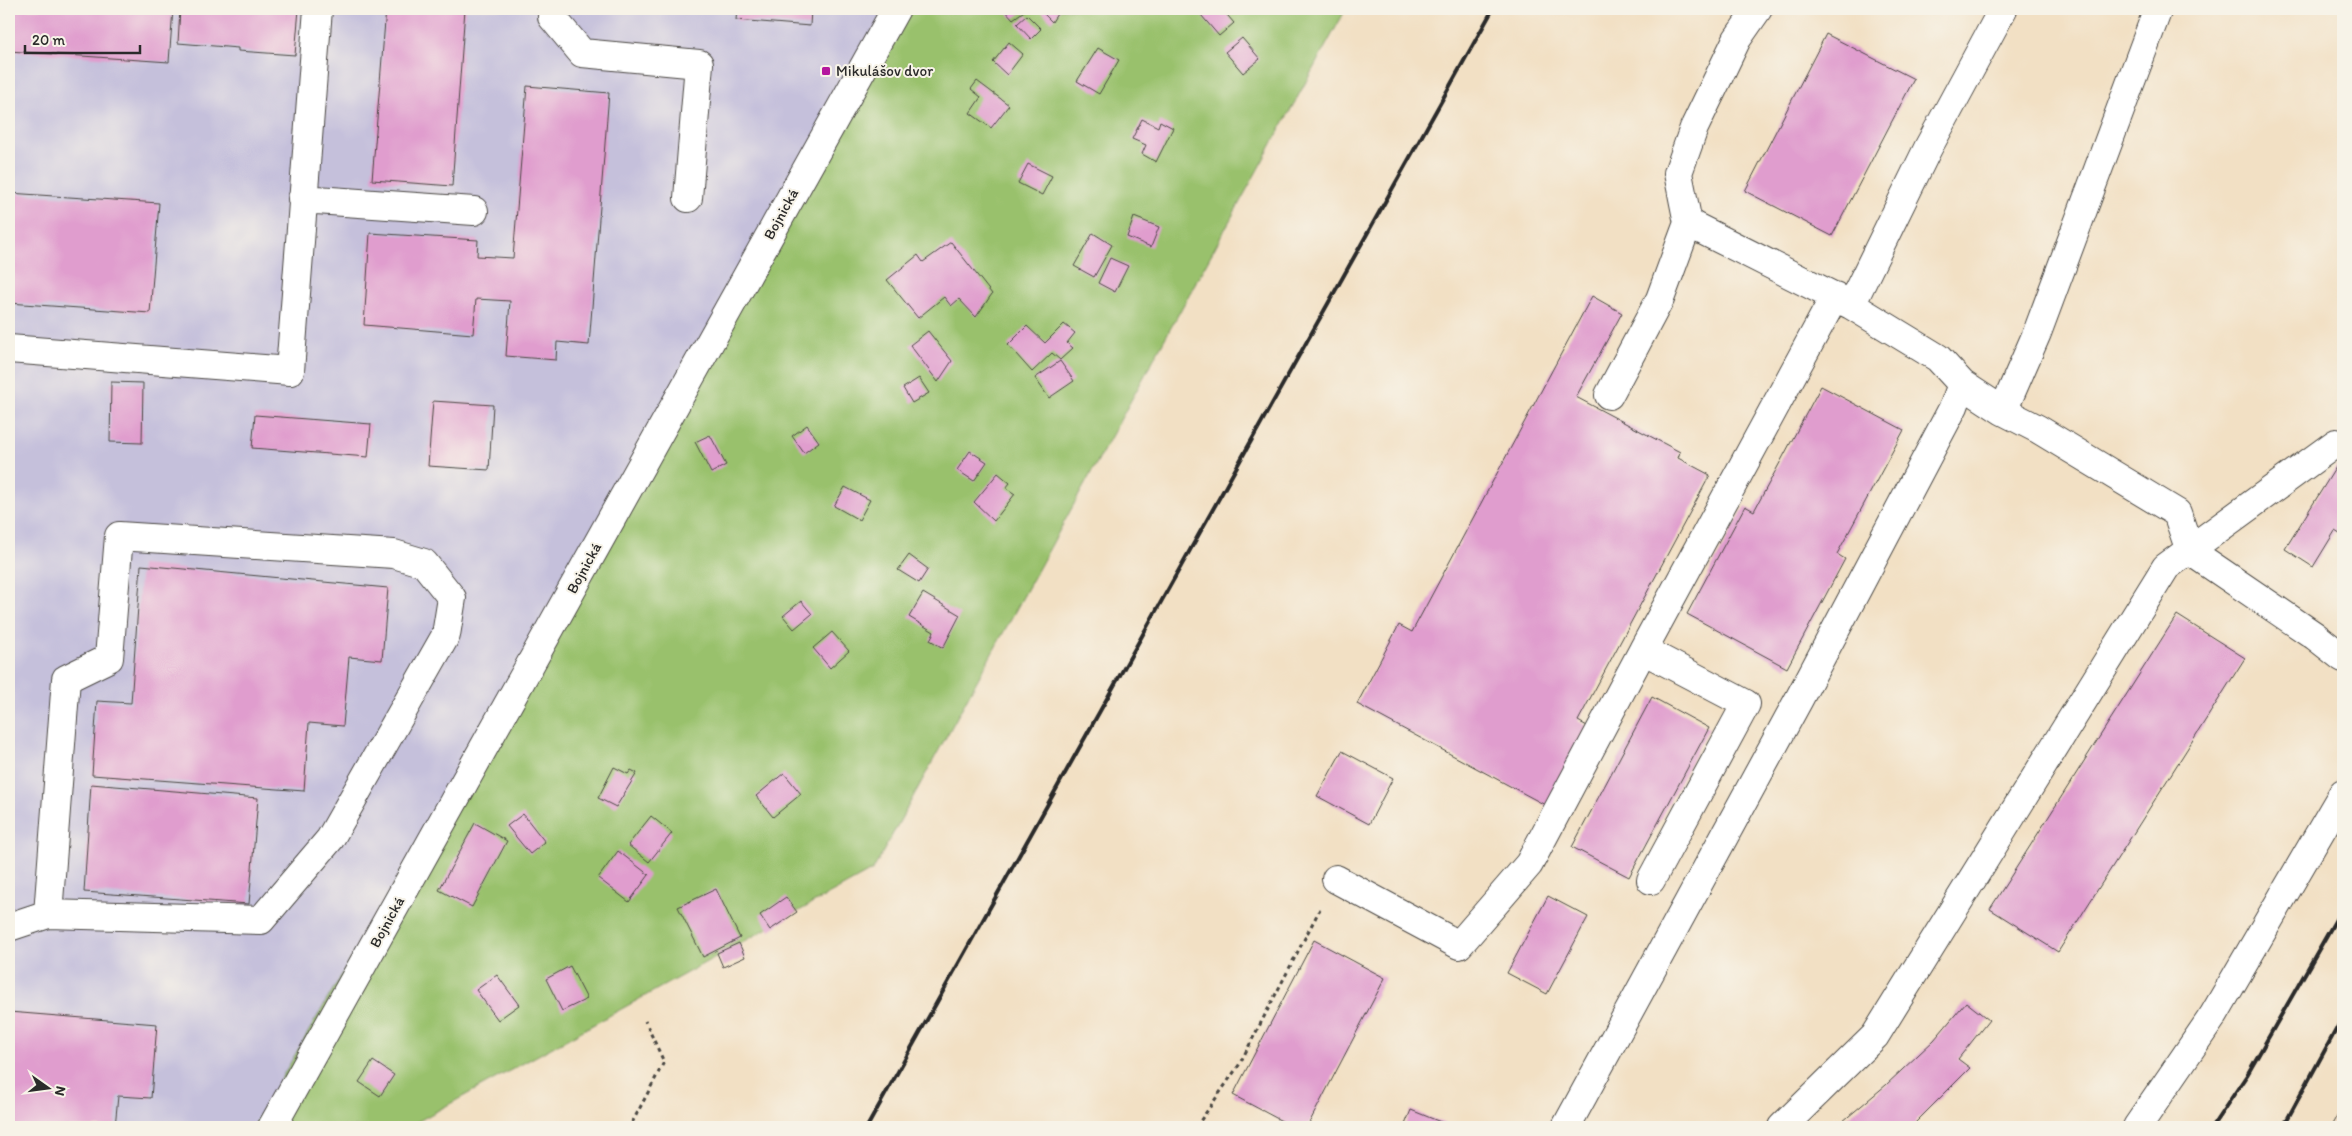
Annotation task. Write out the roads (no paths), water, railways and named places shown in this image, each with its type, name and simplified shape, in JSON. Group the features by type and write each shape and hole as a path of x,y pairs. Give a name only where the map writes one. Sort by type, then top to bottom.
{"street":[{"path":"9,349 290,371 318,9"},
{"path":"552,9 552,17 582,53 700,64 688,198"},
{"name":"Bojnická","path":"272,1127 896,9"},
{"path":"1609,395 1660,298 1688,223 1678,173 1694,128 1737,39 1758,9"},
{"path":"1336,879 1459,945 1529,864 1643,650 1843,300 2003,9"},
{"path":"2003,411 2037,333 2158,9"},
{"path":"302,199 474,211"},
{"path":"1688,223 1843,300 1938,358 1962,384 2003,411 2038,429 2177,513 2190,550 2315,636 2343,658"},
{"path":"1566,1127 1799,699 1954,406 1962,384"},
{"path":"1782,1127 1874,1036 2166,568 2336,443"},
{"path":"9,927 48,914 261,920 330,839 446,635 452,598 424,563 394,554 119,536 109,658 66,679 48,914"},
{"path":"1643,650 1746,704 1651,880"},
{"path":"2137,1127 2213,1016 2343,792"}],"railway":[{"path":"867,1127 1493,9"},
{"path":"2212,1127 2247,1075 2343,907"},
{"path":"2283,1127 2343,1017"}],"place":[{"name":"Mikulášov dvor","path":"826,71"}]}
